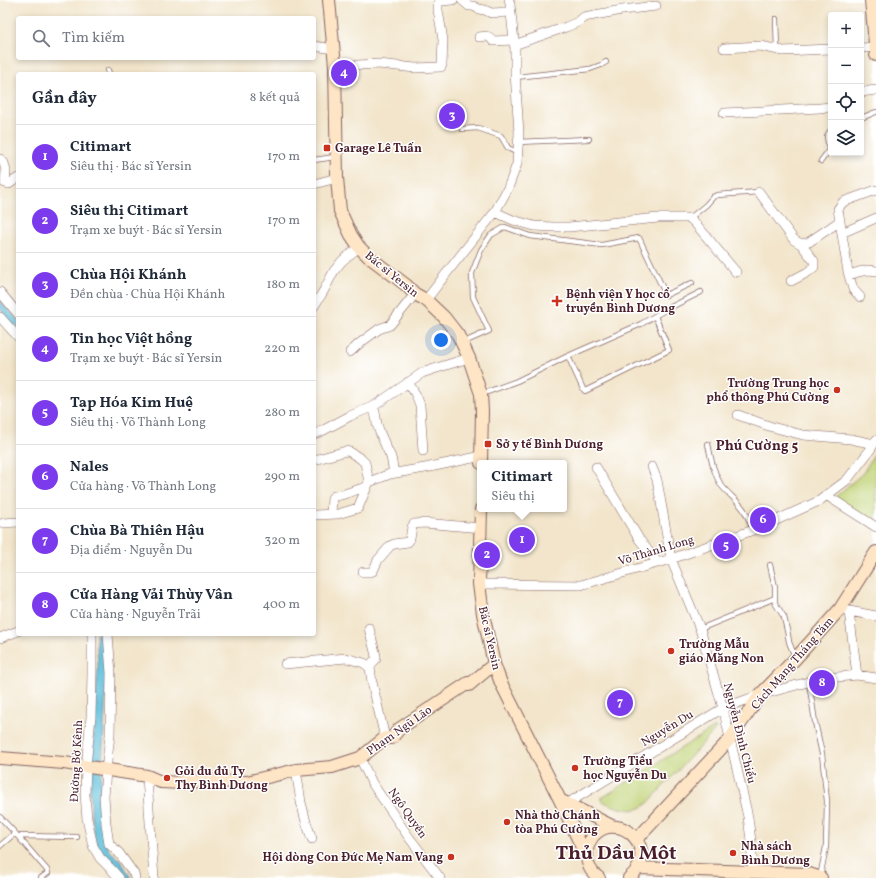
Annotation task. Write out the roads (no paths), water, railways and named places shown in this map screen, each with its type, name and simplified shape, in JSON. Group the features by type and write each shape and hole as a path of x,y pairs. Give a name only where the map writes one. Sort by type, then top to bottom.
{"main road":[{"name":"Bác sĩ Yersin","path":"330,0 335,66 337,178 340,211 351,236 359,247 369,257 406,285 415,294 426,300 444,317 458,335 469,358 481,394 482,460"},
{"path":"871,0 876,56"},
{"name":"Bác sĩ Yersin","path":"481,512 480,584 483,614 494,664 501,683 564,804 588,864 596,877"},
{"name":"Cách Mạng Tháng Tám","path":"637,839 730,739 760,695 844,610 876,552"},
{"name":"Phạm Ngũ Lão","path":"87,766 148,776 161,782 182,783 183,781 247,782 296,770 332,767 360,758 385,738 392,738 399,728 468,683 469,685 494,664"},
{"path":"0,758 87,766"},
{"path":"564,804 614,827 631,832 637,839 642,853 638,868 629,878"},
{"path":"586,856 587,847 597,832 605,828 614,827"},
{"path":"638,868 753,872 793,876 809,874 821,878"}],"street":[{"path":"335,66 379,64 415,68 441,67 443,46 438,3 440,1 453,0"},
{"path":"462,0 469,6 485,10 491,14 511,12"},
{"path":"426,300 495,212 508,188 517,164 519,133 514,43 509,0"},
{"path":"479,37 489,36 493,42 514,43 566,27 578,22 584,16 656,6"},
{"path":"316,46 334,49"},
{"path":"724,48 761,46 783,51 828,49"},
{"path":"864,48 876,47"},
{"path":"864,92 876,90"},
{"path":"724,113 828,107"},
{"path":"0,160 4,163 6,171 5,183 9,184 16,179"},
{"path":"316,183 337,178"},
{"path":"860,297 852,289 838,209 843,202 876,190"},
{"path":"758,192 794,240 801,244 814,261 814,267 791,281"},
{"path":"495,212 513,220 534,226 553,227 569,227 658,218 690,218 696,223 736,272"},
{"path":"842,233 876,218"},
{"path":"801,244 809,242 840,221"},
{"path":"316,303 334,271 342,261 359,247"},
{"path":"849,274 861,271 876,271"},
{"path":"0,292 16,312"},
{"path":"350,352 379,329 390,325 415,294"},
{"path":"0,317 16,335"},
{"path":"316,433 374,406 422,374 469,358"},
{"path":"408,382 420,405 423,451"},
{"path":"374,406 377,424 386,449 391,457 394,473"},
{"path":"738,415 772,427 803,435 875,442"},
{"name":"Võ Thành Long","path":"480,584 580,585 658,563 753,530 819,501 847,480 875,442"},
{"path":"316,459 346,451 350,452 365,462 367,484 358,508 338,514 316,516"},
{"path":"331,514 332,498 334,496 341,495 390,474 477,461"},
{"path":"596,467 639,539 658,563"},
{"name":"Nguyễn Đình Chiểu","path":"652,467 657,480 670,559 700,629 723,708 748,818 753,872"},
{"path":"826,495 876,527"},
{"path":"2,523 16,522"},
{"path":"363,572 373,571 378,560 390,546 408,542 414,524 424,523 481,528"},
{"path":"857,675 844,610 876,616"},
{"path":"369,628 376,656 376,659 370,668 372,682 385,738"},
{"path":"0,638 16,632"},
{"name":"Đường Bờ Kênh","path":"92,636 92,673 85,794 87,819 93,846 100,858 119,878"},
{"path":"108,636 111,673 110,735 105,769 104,797 109,844 120,854 134,874 135,878"},
{"path":"285,664 346,658 364,663 370,668"},
{"name":"Nguyễn Du","path":"564,804 573,800 723,708 760,695 808,682 857,675 876,678"},
{"name":"Ngô Quyền","path":"360,758 372,783 408,836 440,878"},
{"path":"296,770 301,802 312,839"},
{"path":"148,776 154,878"}],"lane":[{"path":"776,19 777,50"},
{"path":"516,77 590,69 606,62"},
{"path":"864,117 876,112"},
{"path":"462,129 478,128 501,136 508,148 518,152"},
{"path":"518,142 589,139"},
{"path":"821,160 828,151"},
{"path":"316,160 337,157"},
{"path":"690,218 717,195 758,192"},
{"path":"462,343 489,331 473,297 472,273 481,250 491,235 505,227 530,236 602,245 639,238 666,295 692,282"},
{"path":"481,394 517,381 568,356 641,324 701,292"},
{"path":"568,356 585,391 669,350 655,316"},
{"path":"708,444 714,471 717,477 726,491 743,508 753,530"},
{"path":"770,565 774,583 775,603 784,617 789,642 796,658"},
{"path":"700,629 775,598"},
{"path":"808,682 822,754 827,801 826,847 821,878"},
{"path":"0,816 47,870 48,873 41,878"},
{"path":"0,846 17,835 77,837"}],"water":[{"path":"0,300 16,318 16,330 14,328 0,308"},
{"path":"96,636 104,636 107,673 101,786 108,849 121,861 131,878 123,878 113,864 102,856 95,840 91,812 90,789 98,665"}],"place":[{"name":"Tin học Việt hồng","path":"344,73"},
{"name":"Chùa Hội Khánh","path":"452,116"},
{"name":"Garage Lê Tuấn","path":"327,148"},
{"name":"Bệnh viện Y học cổ truyền Bình Dương","path":"557,301"},
{"name":"Trường Trung học phổ thông Phú Cường","path":"837,390"},
{"name":"Sở y tế Bình Dương","path":"488,444"},
{"name":"Nales","path":"763,520"},
{"name":"Citimart","path":"522,540"},
{"name":"Tạp Hóa Kim Huệ","path":"726,546"},
{"name":"Siêu thị Citimart","path":"487,555"},
{"name":"Trường Mẫu giáo Măng Non","path":"671,651"},
{"name":"Cửa Hàng Vải Thùy Vân","path":"822,683"},
{"name":"Chùa Bà Thiên Hậu","path":"620,703"},
{"name":"Trường Tiểu học Nguyễn Du","path":"575,768"},
{"name":"Gỏi đu đủ Ty Thy Bình Dương","path":"167,778"},
{"name":"Nhà thờ Chánh tòa Phú Cường","path":"507,822"},
{"name":"Nhà sách Bình Dương","path":"733,853"},
{"name":"Hội dòng Con Đức Mẹ Nam Vang","path":"451,857"}],"district":[{"name":"Phú Cường 5","path":"757,445"},
{"name":"Thủ Dầu Một","path":"616,852"}]}
